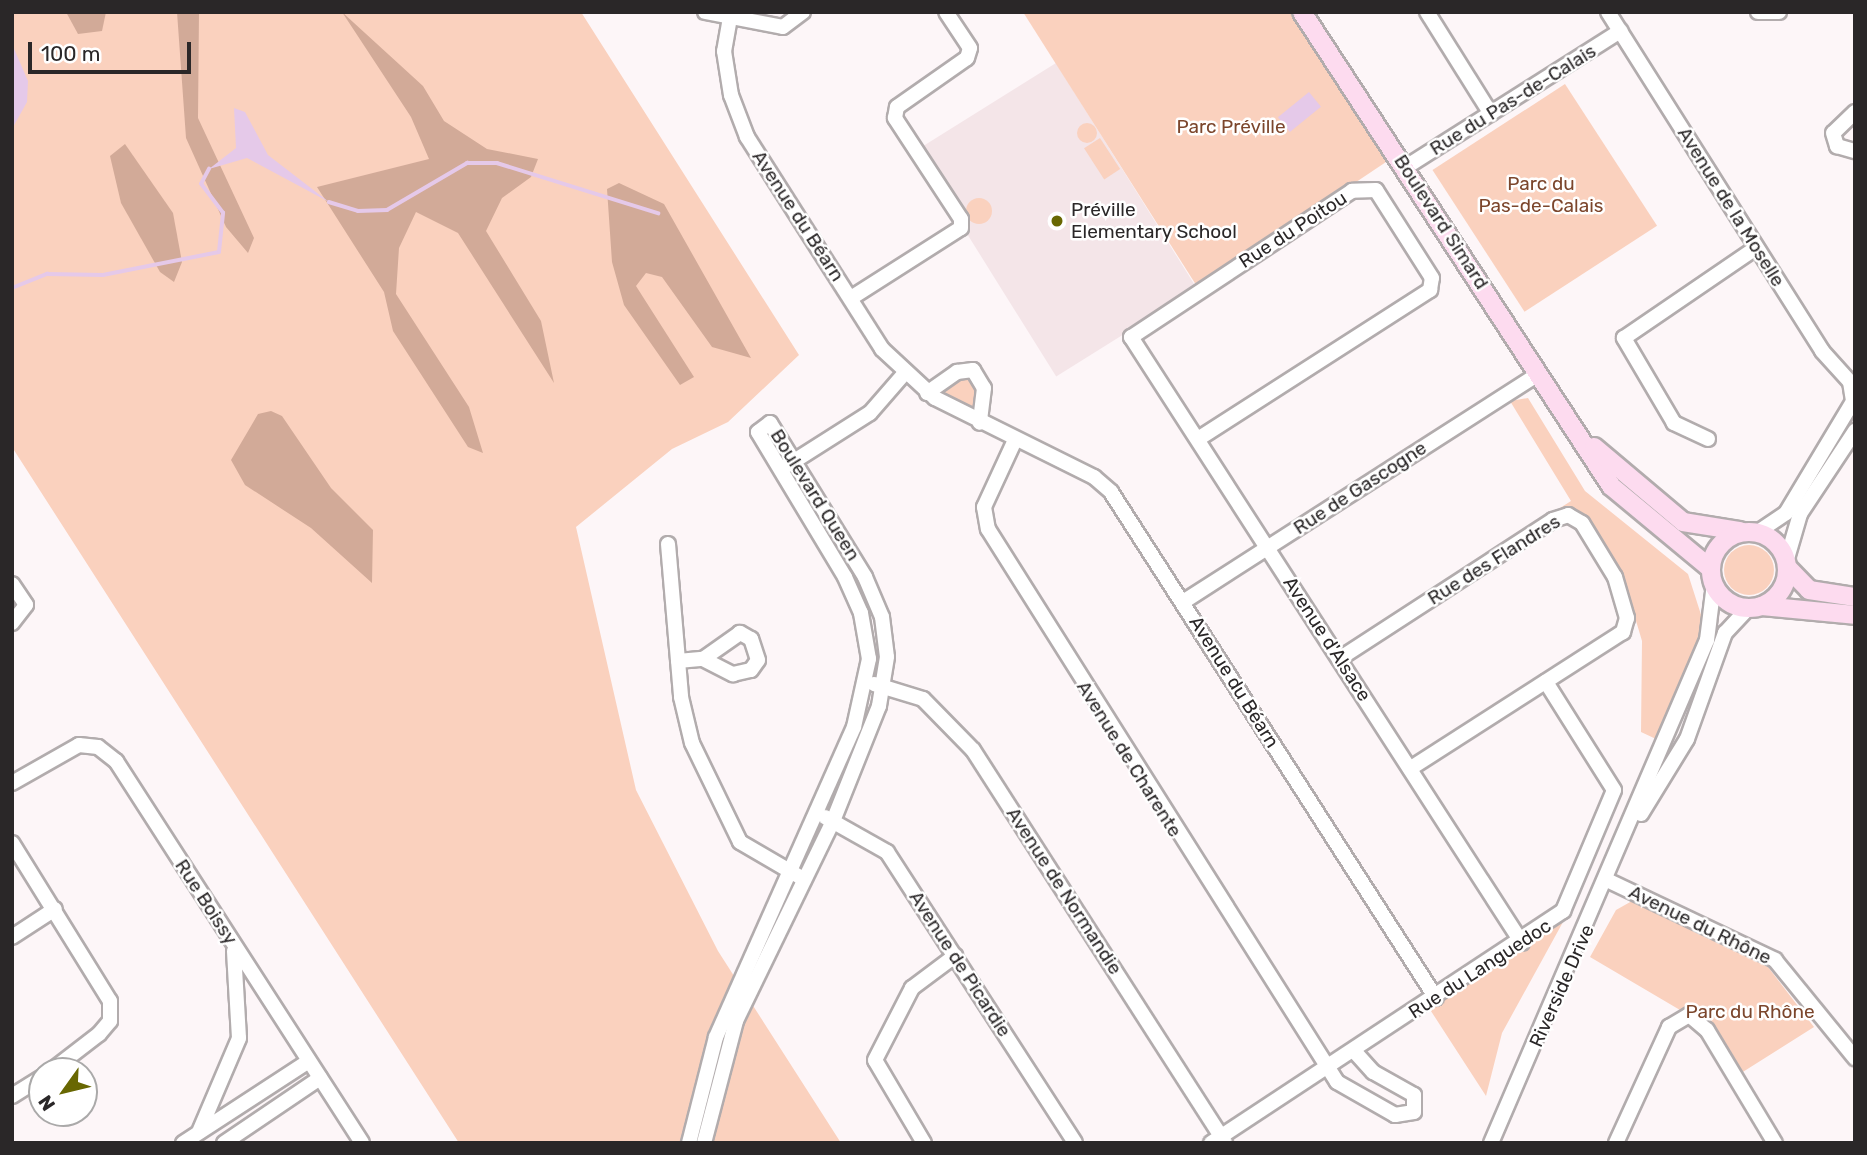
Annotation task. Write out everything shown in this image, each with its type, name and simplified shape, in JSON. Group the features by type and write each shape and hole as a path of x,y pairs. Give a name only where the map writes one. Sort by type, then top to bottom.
{"main road":[{"name":"Boulevard Simard","path":"1302,12 1619,495 1712,576"},
{"name":"Boulevard Simard","path":"1579,433 1677,518 1707,530 1752,531"},
{"path":"1855,597 1810,590 1787,565 1777,542 1752,531 1722,545 1712,576 1727,603 1753,608 1855,615"},
{"path":"1753,608 1780,592 1787,565"}],"street":[{"path":"705,12 731,14 783,27 803,12"},
{"path":"851,298 961,228 961,219 895,118 897,107 967,58 970,48 946,12"},
{"path":"1427,12 1491,114"},
{"name":"Avenue de la Moselle","path":"1608,12 1756,248 1837,368 1851,384 1853,404"},
{"path":"1758,12 1779,12"},
{"name":"Avenue du Béarn","path":"731,14 724,51 729,84 747,137 903,375 927,393 980,423 1103,484 1183,602 1437,998"},
{"name":"Rue du Pas-de-Calais","path":"1406,167 1620,31"},
{"path":"1855,111 1833,133 1838,146 1855,151"},
{"name":"Rue du Poitou","path":"1131,337 1352,191 1370,187 1381,196 1432,278 1430,290 1198,439"},
{"path":"1708,439 1674,423 1624,338 1756,248"},
{"name":"Avenue d'Alsace","path":"1131,337 1522,943"},
{"path":"927,393 957,372 973,370 984,388 980,423"},
{"name":"Rue de Gascogne","path":"1183,602 1538,374"},
{"path":"781,470 870,413 903,375"},
{"path":"1752,531 1786,513 1853,404"},
{"name":"Boulevard Queen","path":"689,1143 709,1054 798,876 833,821 883,686 887,657 881,617 795,461 770,423 761,426 758,432 861,613 866,682 864,702 817,814 798,876"},
{"path":"1787,565 1800,514 1855,431"},
{"name":"Avenue de Charente","path":"1015,440 984,507 988,529 1328,1068"},
{"name":"Rue des Flandres","path":"1339,659 1568,515 1582,523 1615,577 1626,626 1546,682 1410,769"},
{"path":"668,544 678,661 689,735 734,832 754,854 798,876"},
{"name":"Riverside Drive","path":"1491,1143 1631,830 1707,640 1712,576"},
{"path":"12,584 25,612 12,624"},
{"name":"Riverside Drive","path":"1631,830 1687,740 1725,633 1753,608"},
{"path":"678,661 703,659"},
{"name":"Avenue de Normandie","path":"866,682 923,699 973,750 1219,1140"},
{"name":"Rue du Languedoc","path":"1219,1140 1522,943 1563,911 1615,790 1546,682"},
{"name":"Rue Boissy","path":"12,783 58,753 98,747 116,761 362,1143"},
{"name":"Avenue de Picardie","path":"817,814 887,852 1075,1143"},
{"path":"12,843 103,981 110,1021 87,1047 72,1057"},
{"name":"Avenue du Rhône","path":"1609,881 1775,960 1855,1058"},
{"path":"12,937 55,909"},
{"path":"203,1137 239,1038 233,944"},
{"path":"924,1143 875,1060 912,988 955,956"},
{"name":"Boulevard Queen","path":"704,1143 719,1070 742,992"},
{"path":"1616,1143 1669,1027 1684,1016 1704,1026 1775,1143"},
{"path":"1839,1041 1855,1037"},
{"path":"1328,1068 1352,1094 1402,1117 1414,1112 1414,1095 1373,1072 1354,1051"},
{"path":"183,1143 203,1137 309,1061"},
{"path":"224,1143 320,1078"},
{"path":"12,1096 28,1086"}],"shaded area":[{"path":"66,12 106,12 102,31 78,34"},
{"path":"177,12 199,12 198,118 254,238 248,253 226,227 186,138"},
{"path":"342,12 423,86 444,121 487,149 538,159 531,177 502,198 486,231 541,321 554,383 458,233 416,212 399,248 396,294 469,407 483,453 468,447 393,331 384,292 317,187 429,159 411,117"},
{"path":"12,44 28,81 27,102 12,129"},
{"name":"Préville Elementary School","path":"1056,63 1197,289 1056,377 915,151"},
{"path":"1309,92 1321,107 1290,132 1278,117"},
{"path":"234,108 245,112 268,155 329,202 247,158 209,169 236,148"},
{"path":"125,144 173,213 182,262 174,282 160,272 121,203 110,156"},
{"path":"619,183 664,204 751,358 712,347 662,277 646,273 636,286 694,377 680,385 624,305 612,262 607,189"},
{"path":"271,411 282,416 331,488 373,530 372,583 311,528 245,485 231,460 258,414"}],"green space":[{"path":"12,12 581,12 799,355 728,422 672,449 576,527 636,790 718,951 841,1143 459,1143 12,447"},
{"name":"Parc Préville","path":"1023,12 1292,12 1389,160 1198,288"},
{"name":"Parc du Pas-de-Calais","path":"1565,84 1657,226 1525,312 1432,170"},
{"path":"1087,123 1094,126 1097,133 1094,140 1087,143 1080,140 1077,133 1080,126"},
{"path":"1100,138 1120,169 1104,179 1084,148"},
{"path":"979,198 988,202 992,211 988,220 979,224 970,220 966,211 970,202"},
{"path":"970,375 979,388 973,411 941,393 956,376"},
{"path":"1528,398 1585,491 1688,574 1704,624 1656,739 1641,732 1642,641 1623,577 1584,516 1560,508 1571,501 1510,401"},
{"path":"1749,545 1767,552 1774,570 1767,588 1749,595 1731,588 1724,570 1731,552"},
{"name":"Parc du Rhône","path":"1632,901 1768,967 1814,1027 1738,1075 1697,1012 1680,1010 1590,957 1616,910"},
{"path":"1563,922 1502,1033 1486,1096 1429,1008"}],"waterway":[{"path":"329,202 358,211 387,210 467,163 497,163 658,213"},
{"path":"12,288 47,274 103,275 219,252 223,213 201,184 209,169"}],"place":[{"name":"Préville Elementary School","path":"1057,221"}]}
